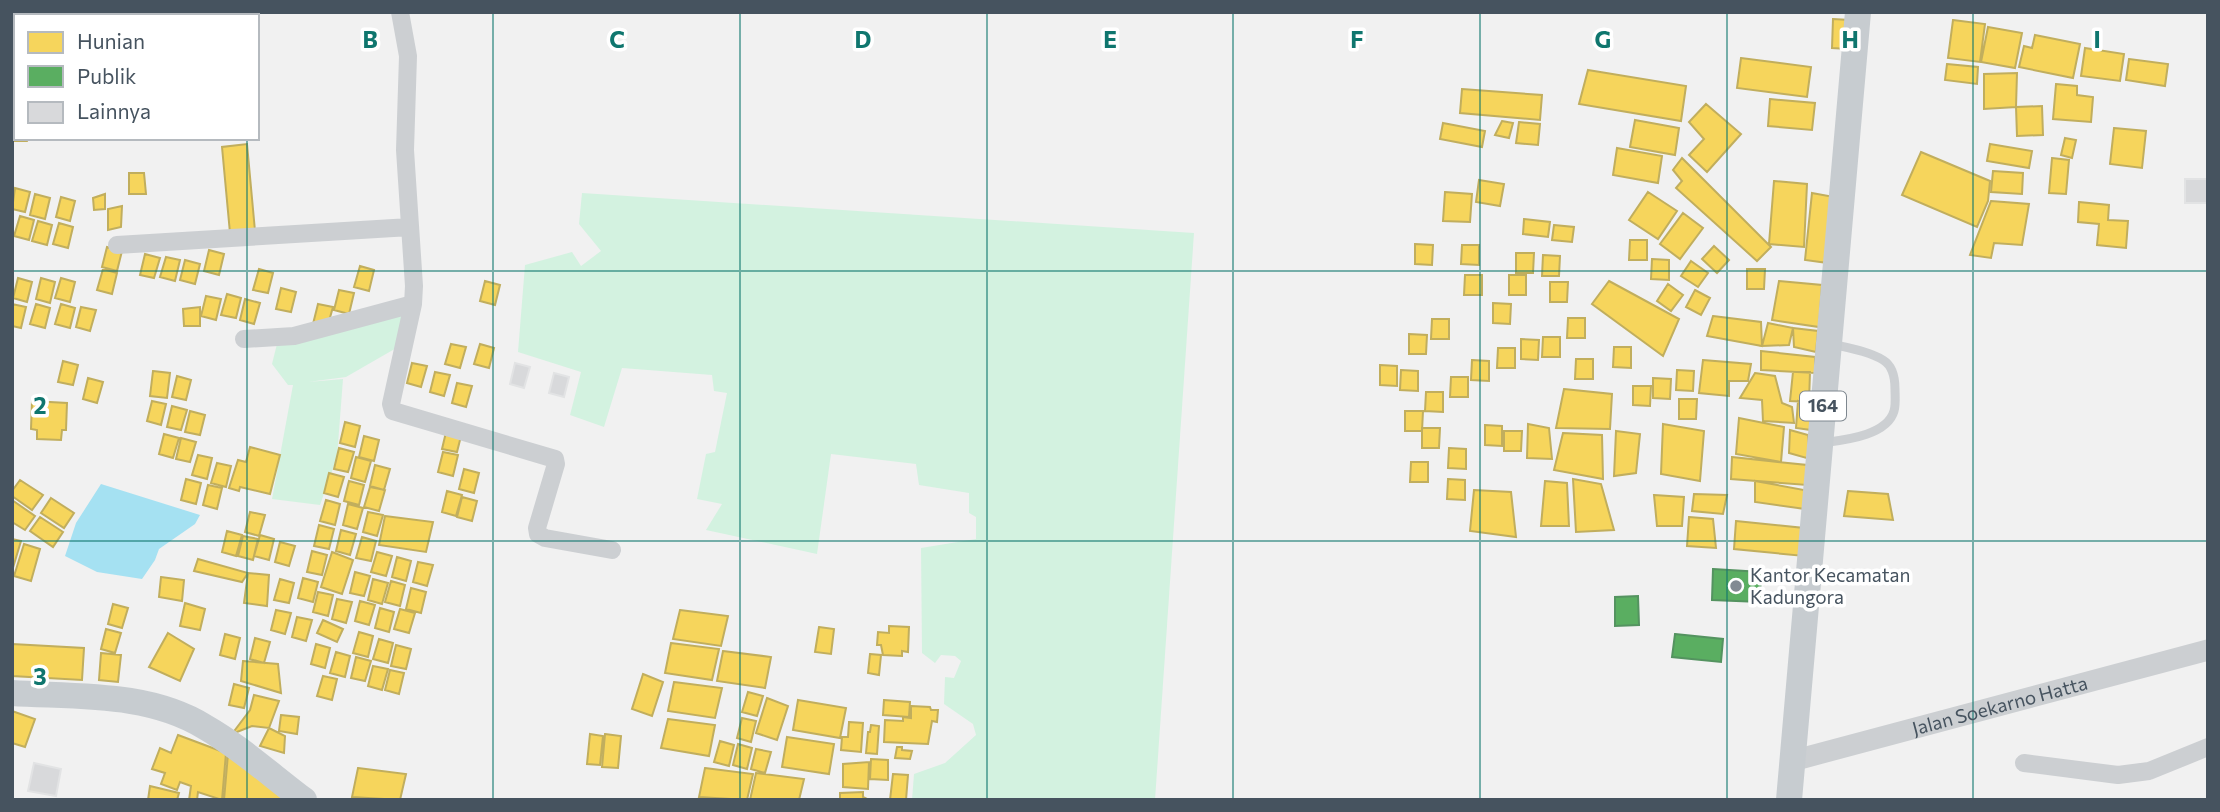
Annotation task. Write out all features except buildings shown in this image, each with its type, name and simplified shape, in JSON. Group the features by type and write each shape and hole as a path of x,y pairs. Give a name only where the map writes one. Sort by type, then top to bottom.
{"main road":[{"name":"164","path":"1789,800 1858,12"},
{"path":"12,693 111,698 148,705 182,716 205,726 304,800"}],"street":[{"path":"400,12 408,56 405,150 414,304 391,404 393,411 555,459 556,464 537,528 538,534 545,538 612,550"},
{"path":"117,245 410,227"},
{"path":"244,339 294,336 414,304"},
{"name":"Jalan Soekarno Hatta","path":"1793,761 2208,650"},
{"path":"2024,763 2118,775 2149,771 2208,747"}],"lane":[{"path":"1820,443 1874,432 1894,412 1893,372 1885,361 1862,351 1829,343"}],"green space":[{"path":"582,193 1194,233 1155,800 912,800 914,774 945,763 976,735 973,724 944,704 945,677 954,678 961,661 955,656 941,655 935,663 922,653 921,548 976,539 976,517 969,513 969,493 919,485 916,464 831,454 817,554 706,530 722,504 697,499 706,454 715,452 727,393 714,391 712,375 622,368 604,427 570,415 581,372 518,352 525,265 572,252 581,266 601,251 579,224"},
{"path":"409,308 405,343 346,377 308,382 343,379 337,457 320,505 272,499 293,385 288,385 272,364 277,344"}],"water":[{"path":"101,484 200,515 195,524 159,549 142,579 97,572 65,556 76,523"}],"place":[{"name":"Kantor Kecamatan Kadungora","path":"1736,586"}]}
